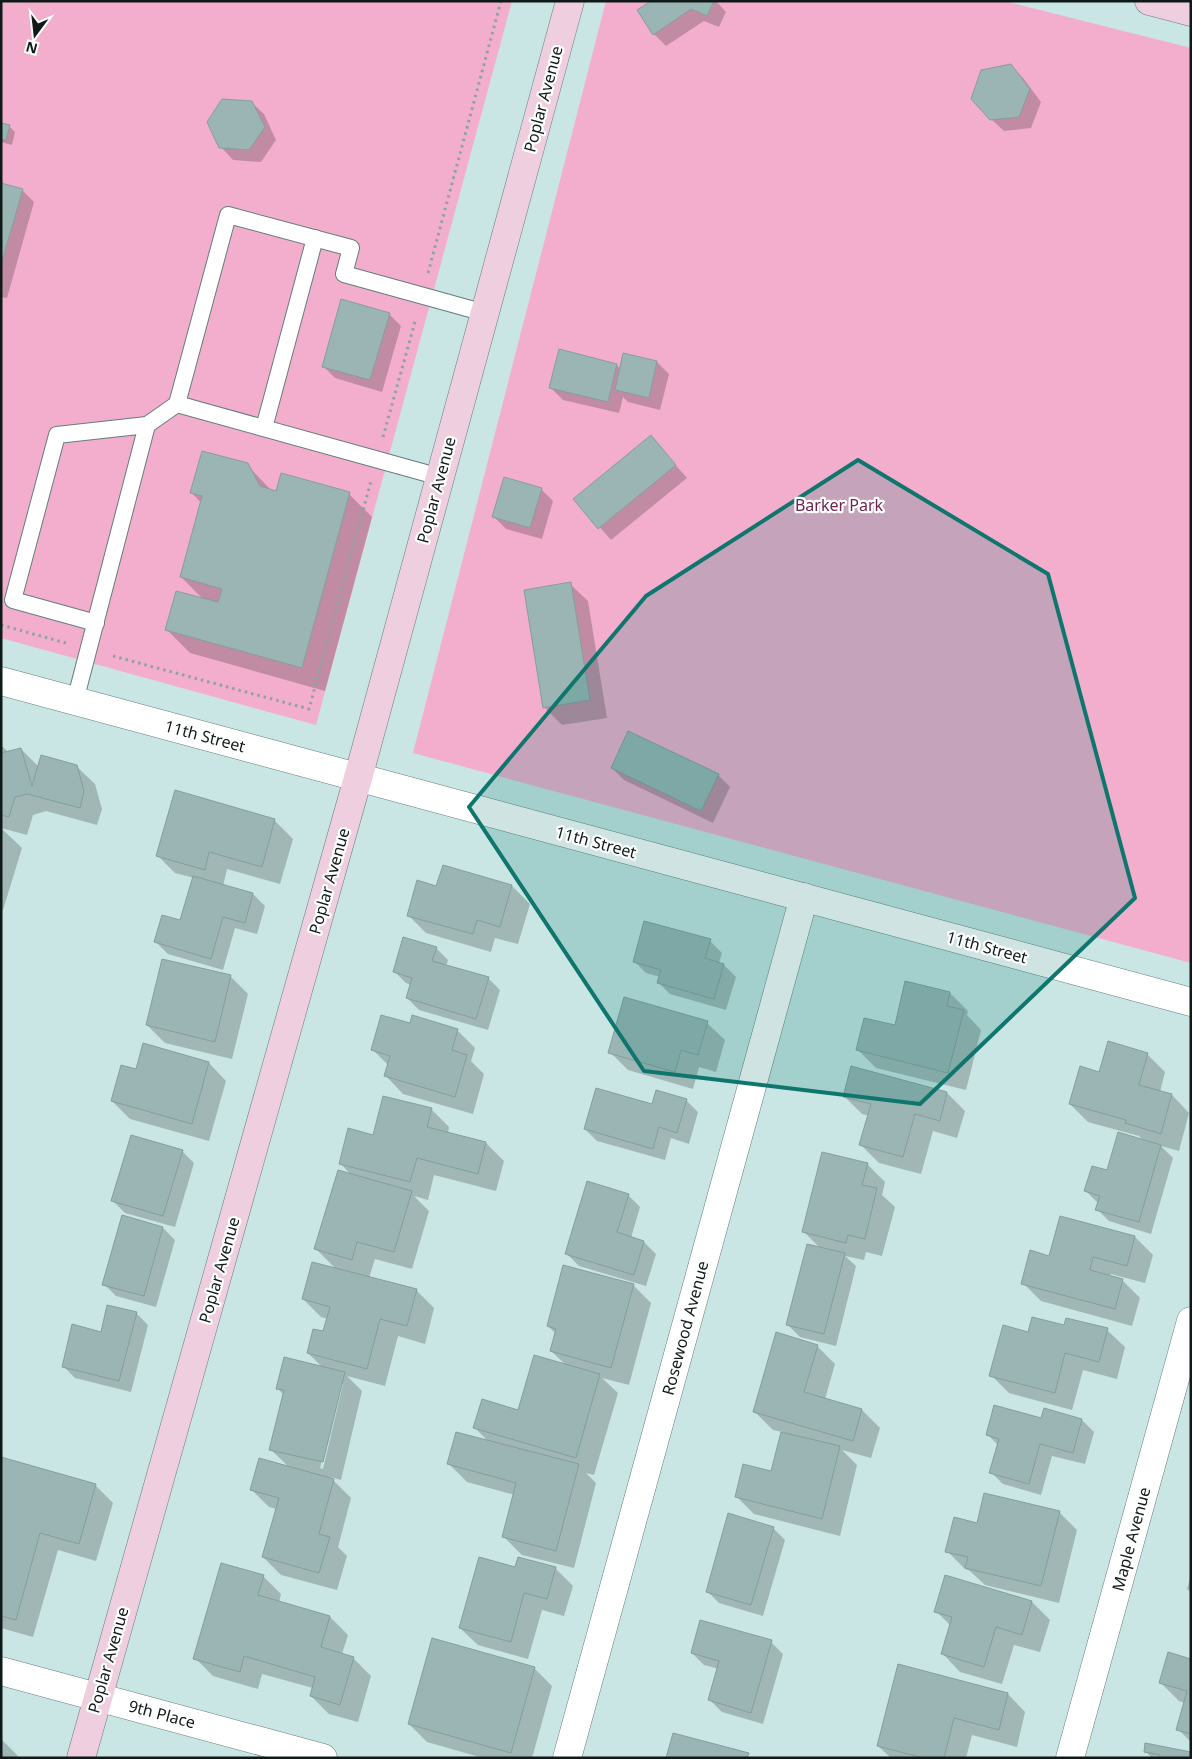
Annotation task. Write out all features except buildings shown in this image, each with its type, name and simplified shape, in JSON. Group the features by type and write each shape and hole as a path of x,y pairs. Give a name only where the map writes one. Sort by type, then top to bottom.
{"main road":[{"name":"Poplar Avenue","path":"81,1758 358,778 570,1"},
{"path":"1149,1 1191,12"}],"street":[{"name":"11th Street","path":"1,681 1191,1002"},
{"name":"Rosewood Avenue","path":"567,1758 804,897"},
{"name":"Maple Avenue","path":"1070,1758 1191,1321"},
{"name":"9th Place","path":"1,1671 323,1758"}],"lane":[{"path":"96,623 13,600 57,435 148,425 177,404 228,215 351,248 344,274 484,313"},
{"path":"264,428 315,238"},
{"path":"177,404 440,477"},
{"path":"75,701 148,425"}],"path":[{"path":"1,625 309,709 501,1"}],"highlighted area":[{"path":"858,460 1048,574 1135,898 920,1104 644,1071 469,807 646,596"}],"green space":[{"path":"1,1 512,1 316,725 1,638"},
{"name":"Barker Park","path":"606,1 1004,1 1191,48 1191,963 413,753"}]}
